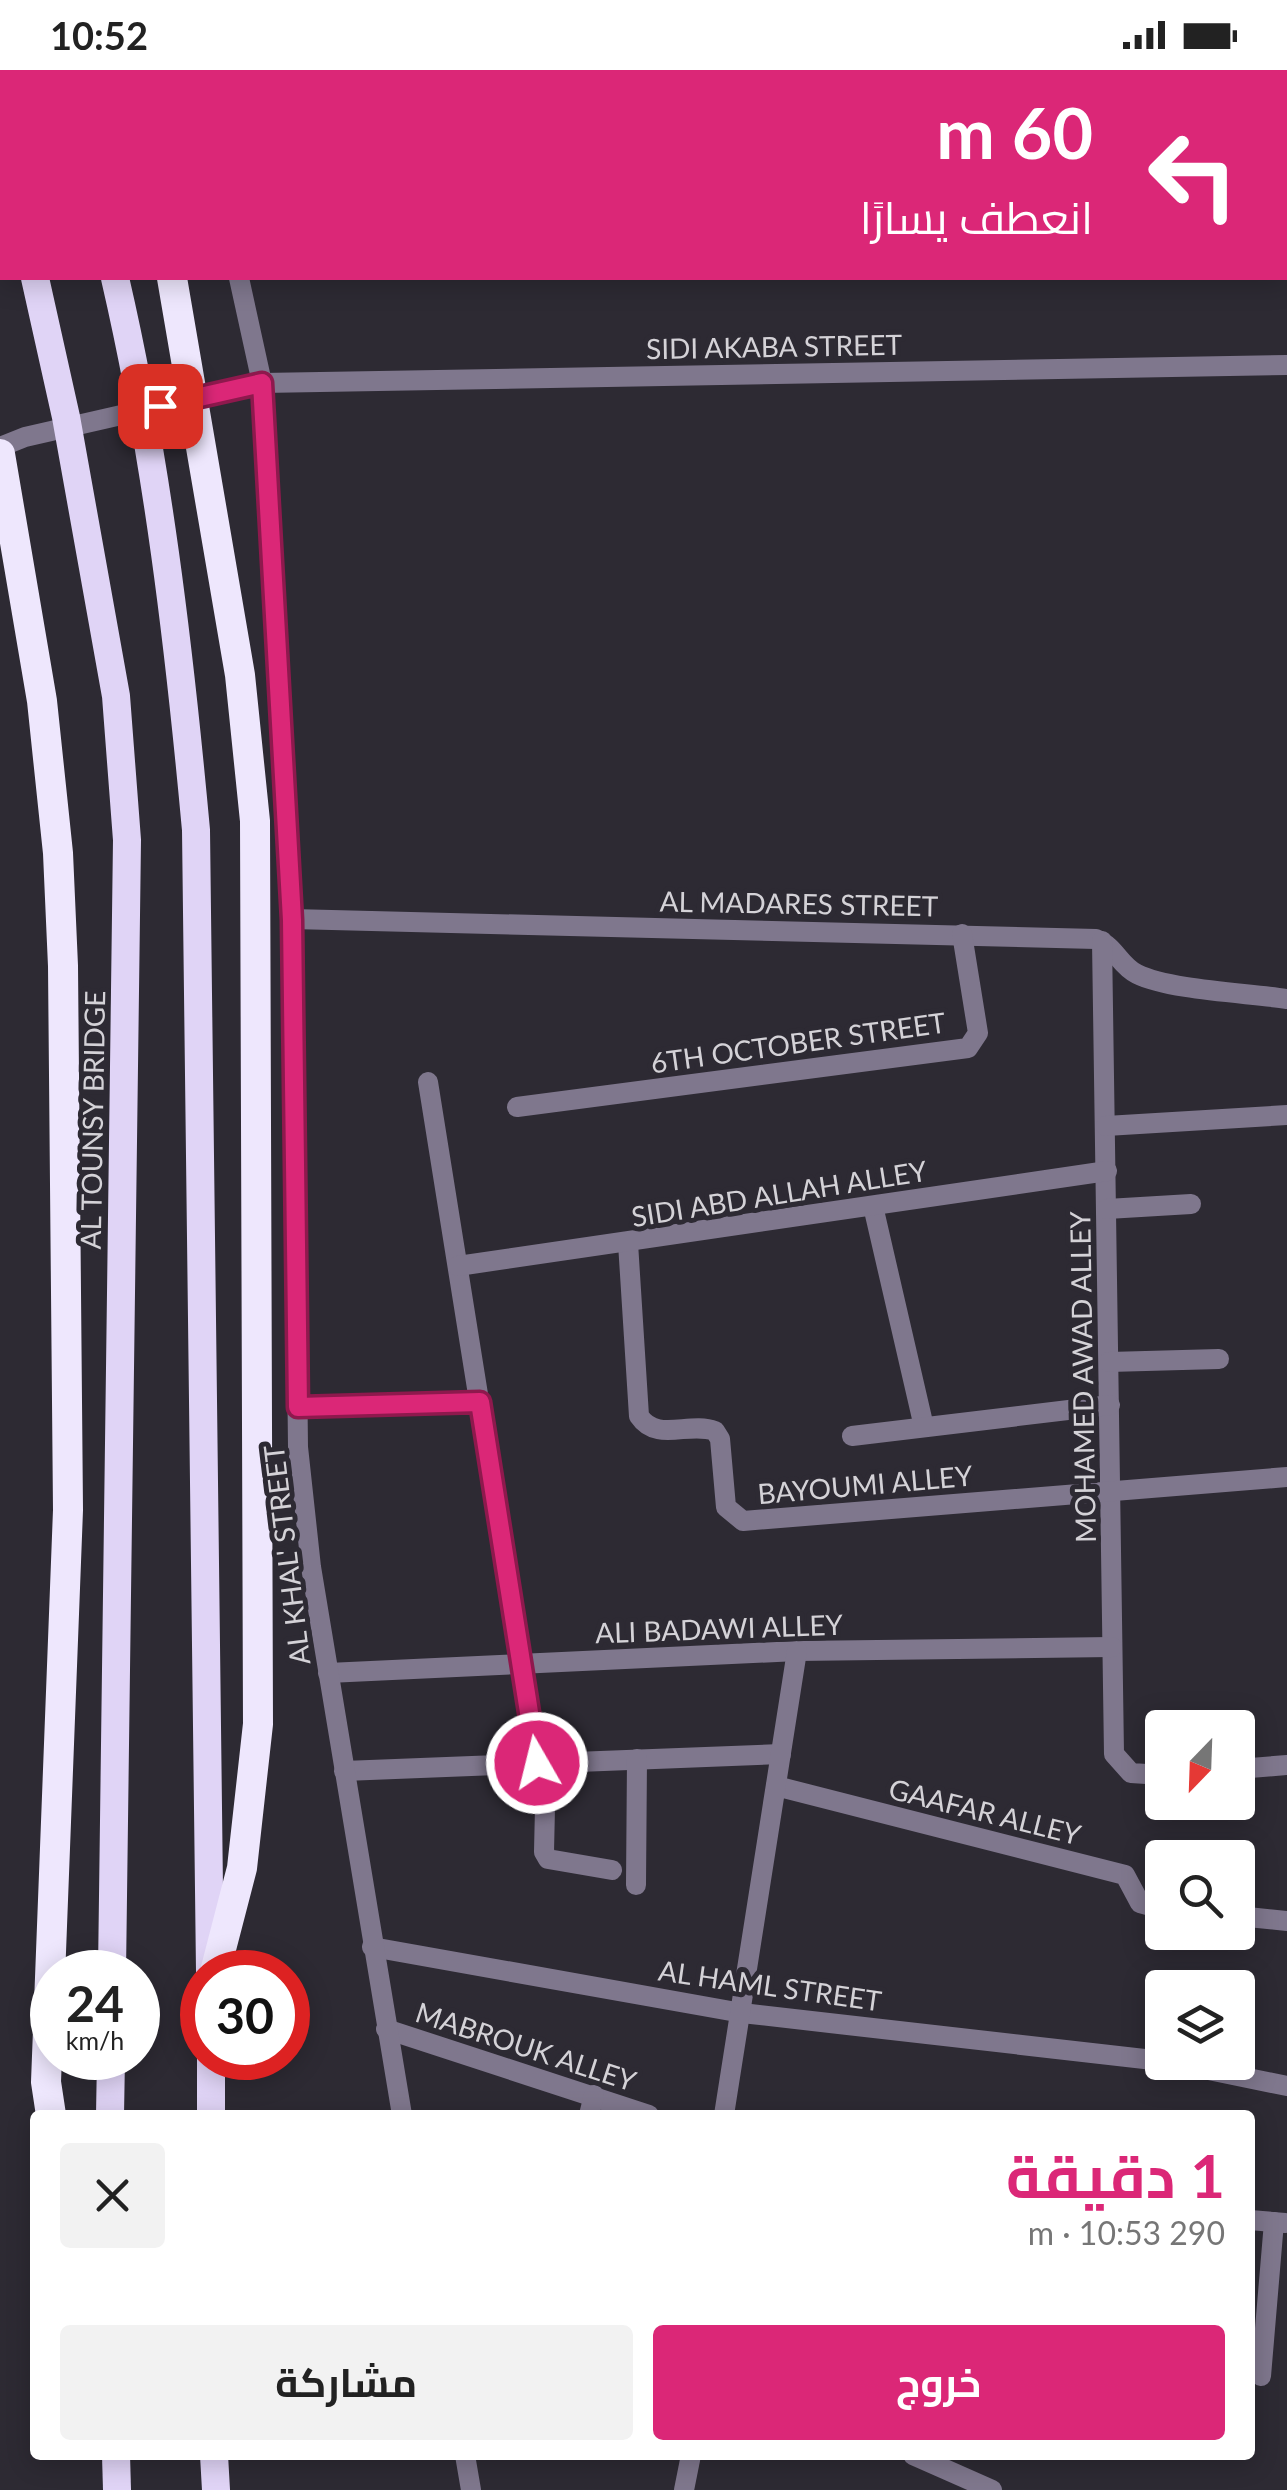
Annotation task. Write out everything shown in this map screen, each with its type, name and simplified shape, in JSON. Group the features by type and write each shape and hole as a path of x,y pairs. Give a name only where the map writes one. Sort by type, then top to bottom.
{"highway":[{"name":"AL TOUNSY BRIDGE","path":"35,280 66,417 116,696 127,840 112,1950"},
{"path":"115,280 139,382 183,685 196,830 212,1950"},
{"path":"172,280 240,675 254,822 258,1724 242,1868 218,1950"},
{"path":"0,454 42,701 58,853 64,966 68,1510 46,2082 50,2110"},
{"path":"110,2110 111,2080"},
{"path":"211,2080 211,2110"},
{"path":"116,2460 116,2490"},
{"path":"214,2460 216,2490"}],"street":[{"name":"AL KHAL' STREET","path":"239,280 262,383 292,920 298,1407 311,1566 401,2110"},
{"name":"SIDI AKABA STREET","path":"0,447 262,383 1287,365"},
{"name":"AL MADARES STREET","path":"292,920 962,934 1102,941"},
{"name":"6TH OCTOBER STREET","path":"517,1107 968,1048 978,1033 962,934"},
{"path":"1102,941 1114,950 1123,965 1154,980 1287,998"},
{"name":"MOHAMED AWAD ALLEY","path":"1102,941 1114,1754 1131,1773 1145,1774"},
{"path":"428,1082 542,1763 544,1852 548,1859 612,1870"},
{"path":"1106,1126 1287,1114"},
{"name":"SIDI ABD ALLAH ALLEY","path":"458,1266 1107,1171"},
{"path":"1107,1209 1191,1204"},
{"path":"873,1206 924,1428"},
{"name":"BAYOUMI ALLEY","path":"628,1244 638,1416 661,1431 715,1431 720,1438 724,1500 736,1518 750,1522 1287,1477"},
{"path":"1109,1362 1219,1359"},
{"path":"298,1407 480,1402"},
{"path":"852,1436 1110,1405"},
{"name":"ALI BADAWI ALLEY","path":"328,1673 796,1651 1112,1647"},
{"path":"725,2110 796,1651"},
{"path":"344,1771 781,1754"},
{"path":"636,1759 636,1884"},
{"path":"1255,1767 1287,1764"},
{"name":"GAAFAR ALLEY","path":"776,1786 1125,1876 1140,1903 1145,1904"},
{"path":"1255,1918 1287,1921"},
{"name":"AL HAML STREET","path":"372,1948 742,2013 1145,2059"},
{"name":"MABROUK ALLEY","path":"386,2029 592,2105 620,2110"},
{"path":"1255,2079 1287,2086"},
{"path":"1255,2220 1280,2223 1262,2376"},
{"path":"466,2460 471,2490"},
{"path":"684,2490 690,2460"},
{"path":"924,2460 992,2490"}],"route":[{"path":"160,406 262,383 292,920 298,1407 480,1402 537,1763"}]}
